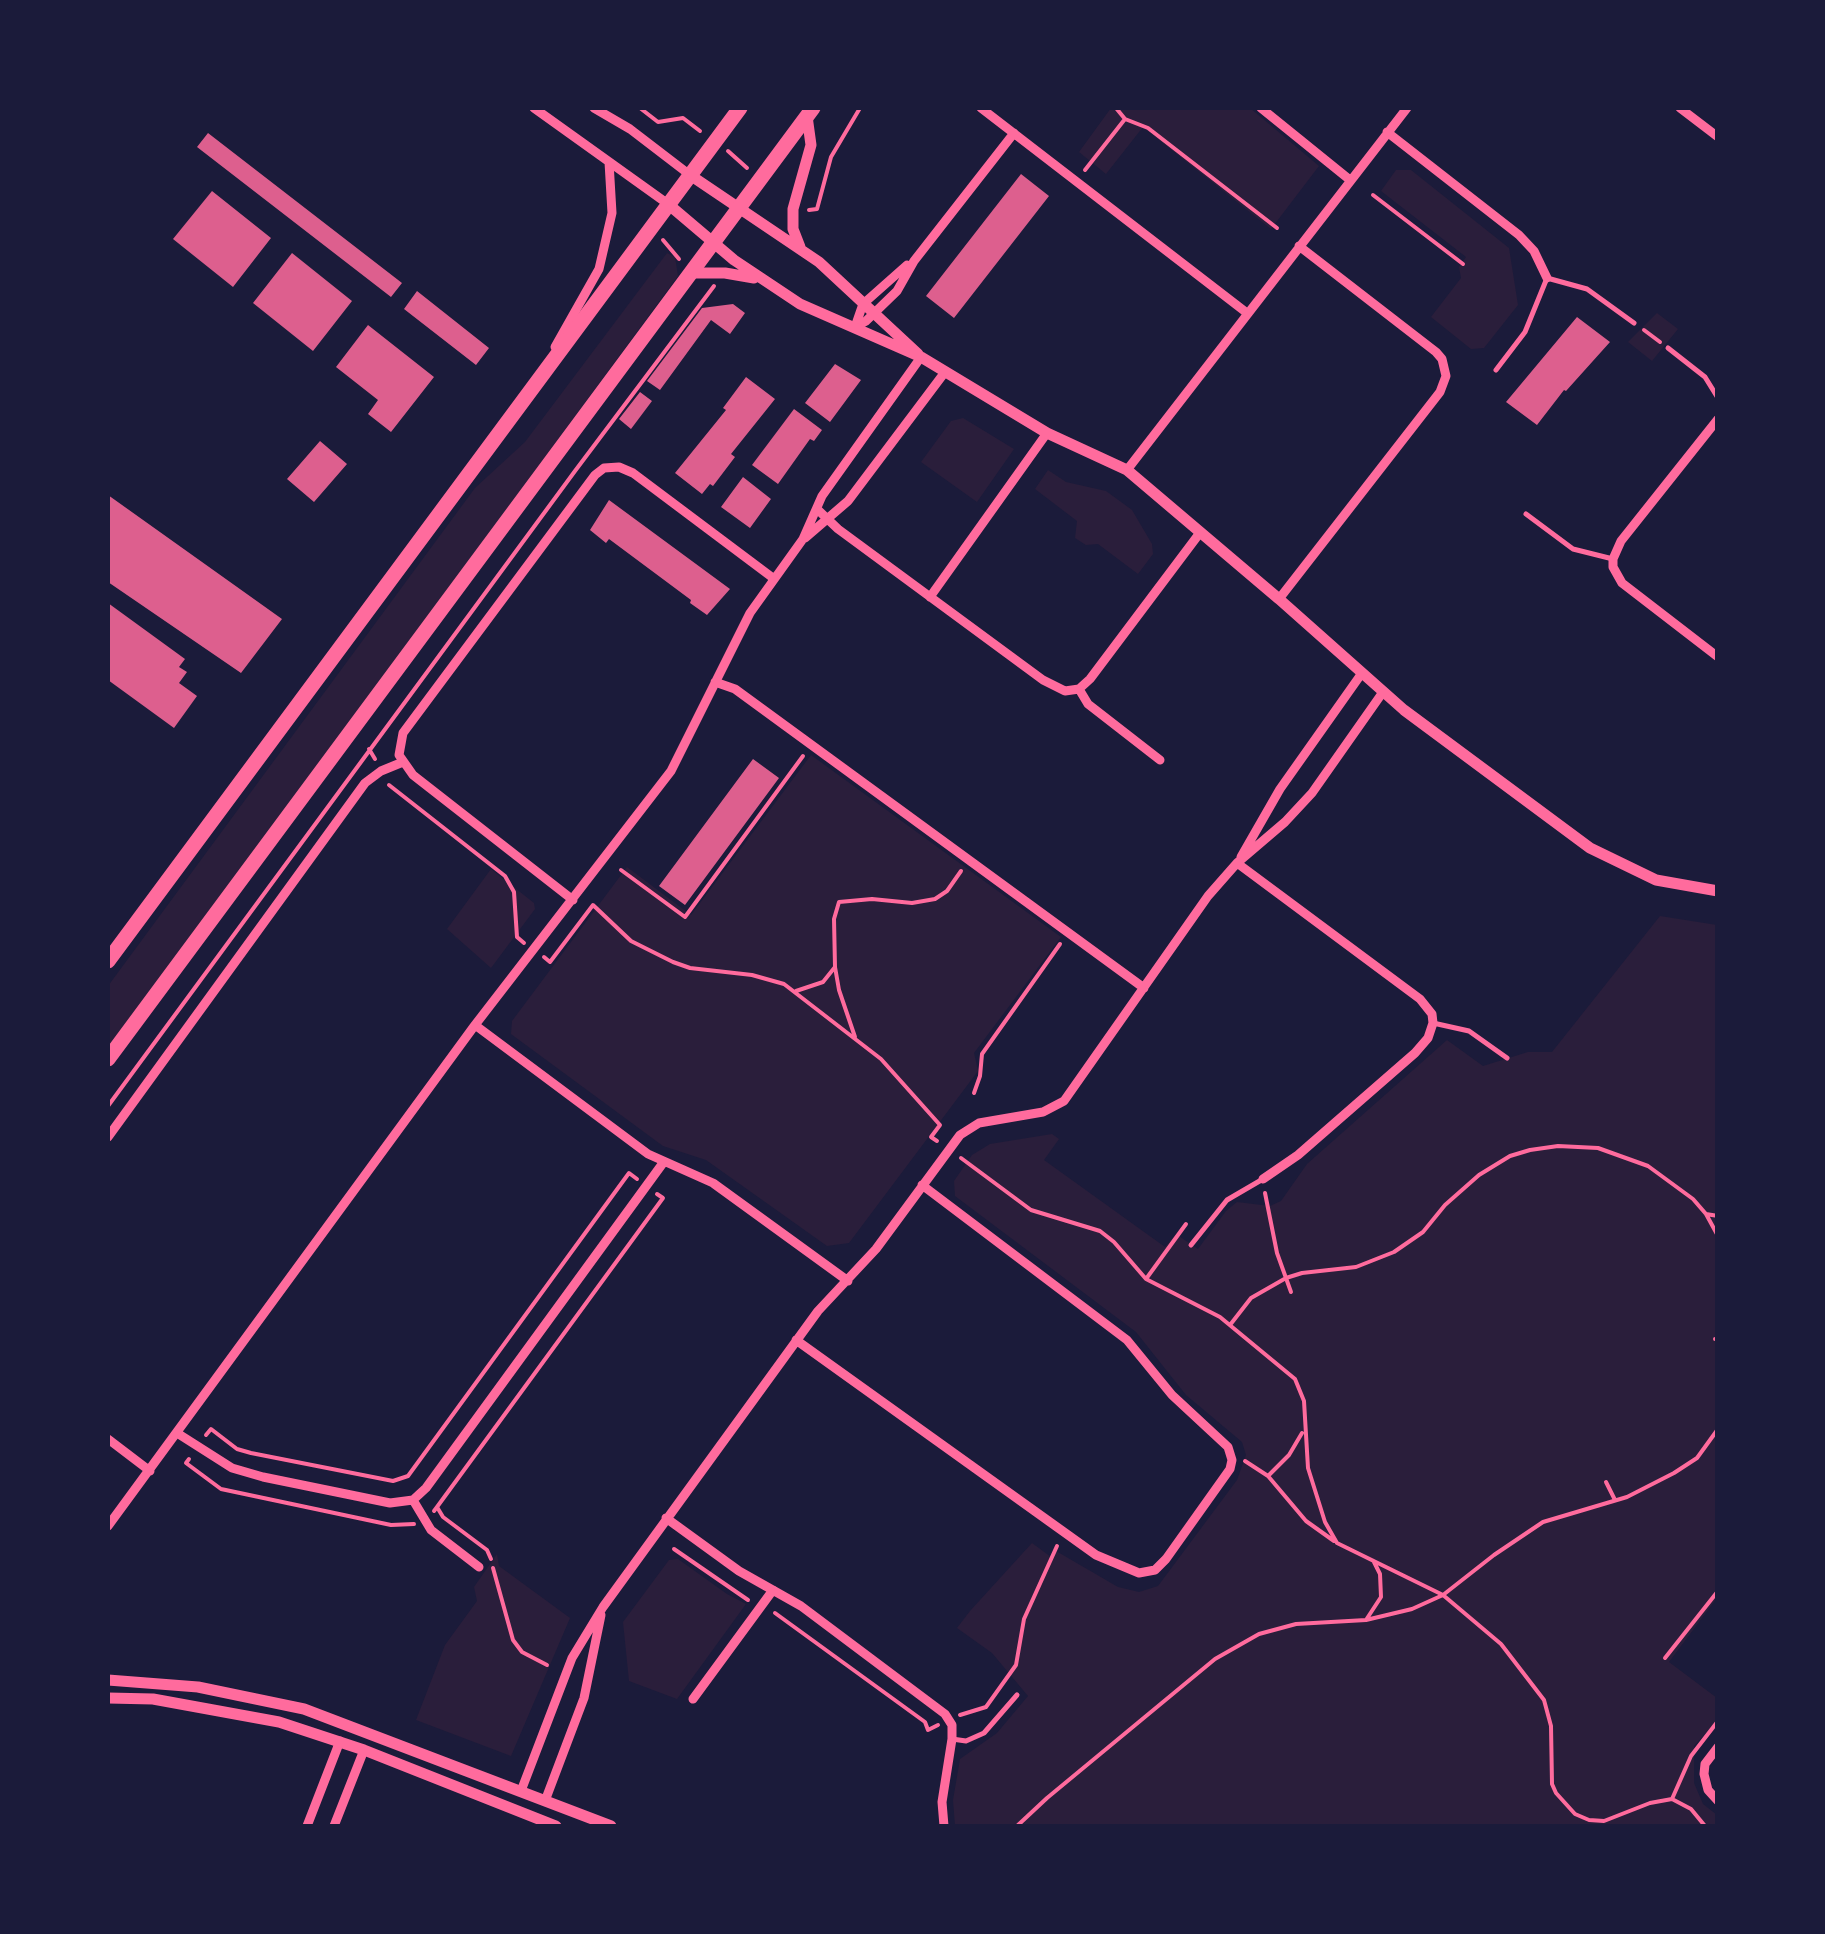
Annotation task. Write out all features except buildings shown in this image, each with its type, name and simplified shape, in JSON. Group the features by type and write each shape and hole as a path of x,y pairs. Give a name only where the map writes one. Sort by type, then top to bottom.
{"main road":[{"path":"108,961 740,108"},
{"path":"108,1058 552,454 810,112"}],"street":[{"path":"534,108 800,304 921,357 1047,432 1127,470 1439,738 1600,854 1656,880 1718,891"},
{"path":"594,108 800,248 921,357"},
{"path":"982,108 1247,313"},
{"path":"1261,108 1350,180"},
{"path":"1127,470 1406,108"},
{"path":"1684,109 1718,136"},
{"path":"800,248 792,229 793,208 812,145 810,112"},
{"path":"1387,132 1519,235 1534,251 1547,278"},
{"path":"855,327 900,287 914,260 1014,133"},
{"path":"534,384 599,269 612,214 609,162"},
{"path":"1279,599 1440,392 1446,376 1436,352 1300,246"},
{"path":"855,327 863,304 914,260"},
{"path":"691,272 763,280"},
{"path":"108,1526 475,1026 671,772 734,641 803,539 822,496 921,357"},
{"path":"803,539 848,501 945,372"},
{"path":"1718,419 1612,559 1622,583 1718,657"},
{"path":"930,597 1047,432"},
{"path":"572,900 402,762 398,747 408,725 604,468 626,469 773,578"},
{"path":"817,509 930,597 1051,685 1065,691 1080,689 1090,679 1199,534"},
{"path":"1237,864 1280,789 1362,673"},
{"path":"716,682 735,689 1144,988"},
{"path":"1080,689 1088,704 1160,760"},
{"path":"514,1810 572,1658 666,1518 818,1311 876,1249 960,1135 980,1123 1042,1112 1064,1101 1208,896 1312,793 1383,692"},
{"path":"108,1137 366,783 402,762"},
{"path":"1237,864 1420,998 1432,1014 1433,1023 1428,1038 1415,1053 1298,1155 1263,1179"},
{"path":"475,1026 663,1162 714,1182 848,1280"},
{"path":"178,1433 232,1468 262,1477 390,1503 413,1500 426,1488 663,1162"},
{"path":"796,1340 1064,1535 1124,1570 1155,1570 1222,1482 1232,1460 1228,1447 1184,1408 1128,1340 922,1185"},
{"path":"108,1440 150,1470"},
{"path":"108,1516 128,1500"},
{"path":"413,1500 431,1530 479,1567"},
{"path":"666,1518 739,1571 801,1606 950,1719 952,1738 942,1802 944,1826"},
{"path":"693,1699 773,1590"},
{"path":"538,1820 584,1698 603,1608"},
{"path":"108,1680 198,1686 350,1724 611,1826"},
{"path":"108,1698 153,1699 278,1722 364,1750 556,1826"},
{"path":"307,1826 350,1724"},
{"path":"334,1826 372,1732"},
{"path":"1718,1747 1705,1764 1704,1774 1708,1790 1718,1801"}],"lane":[{"path":"1496,370 1525,332 1547,278 1586,289 1634,323"},
{"path":"1668,348 1705,378 1718,398"},
{"path":"1526,514 1573,549 1612,559"},
{"path":"1433,1023 1470,1031 1507,1058"},
{"path":"1191,1245 1227,1200 1263,1179"},
{"path":"952,1738 966,1740 984,1732 1017,1696"}],"path":[{"path":"640,108 658,122 683,118 716,139 759,180"},
{"path":"1116,108 1125,119 1148,128 1277,228"},
{"path":"1076,182 1125,119"},
{"path":"1374,195 1463,264"},
{"path":"652,226 691,272 713,288"},
{"path":"1634,323 1668,348"},
{"path":"552,454 590,482"},
{"path":"621,870 685,918 811,744"},
{"path":"388,784 506,876 514,892 517,937"},
{"path":"856,1038 835,968 834,919 840,902 872,899 912,903 935,899 947,891 964,868"},
{"path":"550,962 593,905 632,941 674,962 704,971 771,980 796,991 881,1060 940,1125 932,1136 1031,1210 1100,1231 1146,1279 1230,1324 1294,1380 1304,1400 1303,1429 1316,1496 1337,1543"},
{"path":"974,1093 982,1054 1069,932"},
{"path":"796,991 823,982 835,968"},
{"path":"1230,1324 1252,1298 1286,1278 1356,1267 1394,1252 1423,1232 1479,1175 1510,1156 1558,1146 1598,1148 1648,1166 1681,1188 1706,1214 1718,1236"},
{"path":"629,1173 646,1186 663,1198 437,1507 423,1520 404,1526 221,1489 186,1464 211,1430 237,1449 252,1453 393,1481 408,1476 629,1173"},
{"path":"1263,1179 1277,1253 1291,1292"},
{"path":"1706,1214 1718,1216"},
{"path":"1146,1279 1186,1224"},
{"path":"1268,1476 1289,1455 1303,1429"},
{"path":"1017,1826 1215,1659 1258,1634 1296,1624 1366,1620 1443,1595 1494,1554 1543,1522 1628,1497 1698,1458 1718,1429"},
{"path":"1232,1460 1252,1464 1268,1476 1306,1521 1337,1543 1443,1595 1485,1628 1538,1688 1549,1711 1552,1784 1575,1814 1604,1821 1650,1802 1672,1798 1691,1809 1705,1826"},
{"path":"1606,1482 1615,1500"},
{"path":"437,1507 443,1517 487,1550 512,1640 522,1652 548,1665"},
{"path":"674,1549 728,1588 779,1615 925,1722 928,1730 986,1707 1016,1665 1024,1619 1037,1584 1064,1535"},
{"path":"1366,1620 1381,1596 1380,1574 1374,1562"},
{"path":"1666,1658 1718,1591"}],"shaded area":[{"path":"1111,108 1250,108 1319,166 1271,229 1143,127 1106,174 1079,152"},
{"path":"1396,170 1411,170 1509,248 1518,305 1484,348 1471,349 1431,317 1461,278 1459,267 1466,257 1381,191"},
{"path":"667,253 675,257 678,276 108,1051 108,986 475,488 525,442"},
{"path":"1657,313 1678,329 1652,361 1628,342"},
{"path":"963,418 1014,449 977,502 921,462 951,421"},
{"path":"1048,470 1066,482 1106,491 1132,510 1152,544 1153,554 1138,574 1098,544 1086,545 1075,538 1077,521 1035,489"},
{"path":"811,755 1061,937 974,1053 978,1071 849,1243 827,1246 706,1160 663,1146 511,1034 512,1021 627,867 691,915"},
{"path":"491,869 534,903 535,909 491,968 447,929"},
{"path":"1660,916 1717,925 1717,1598 1669,1662 1717,1698 1717,1721 1694,1746 1694,1783 1703,1804 1717,1815 1717,1826 955,1826 953,1800 960,1759 997,1733 1028,1696 992,1653 957,1628 970,1611 1032,1543 1051,1557 1056,1551 1118,1587 1139,1592 1158,1586 1237,1480 1246,1455 1242,1442 1186,1395 1136,1332 955,1196 954,1181 972,1155 990,1144 1052,1134 1059,1139 1044,1160 1165,1247 1176,1234 1198,1249 1237,1202 1270,1206 1281,1201 1307,1164 1447,1040 1483,1066 1528,1052 1552,1052"},
{"path":"497,1554 499,1566 570,1618 511,1756 416,1720 445,1645 477,1601 474,1587"},
{"path":"678,1559 746,1604 677,1699 629,1681 623,1622 669,1560"}]}
